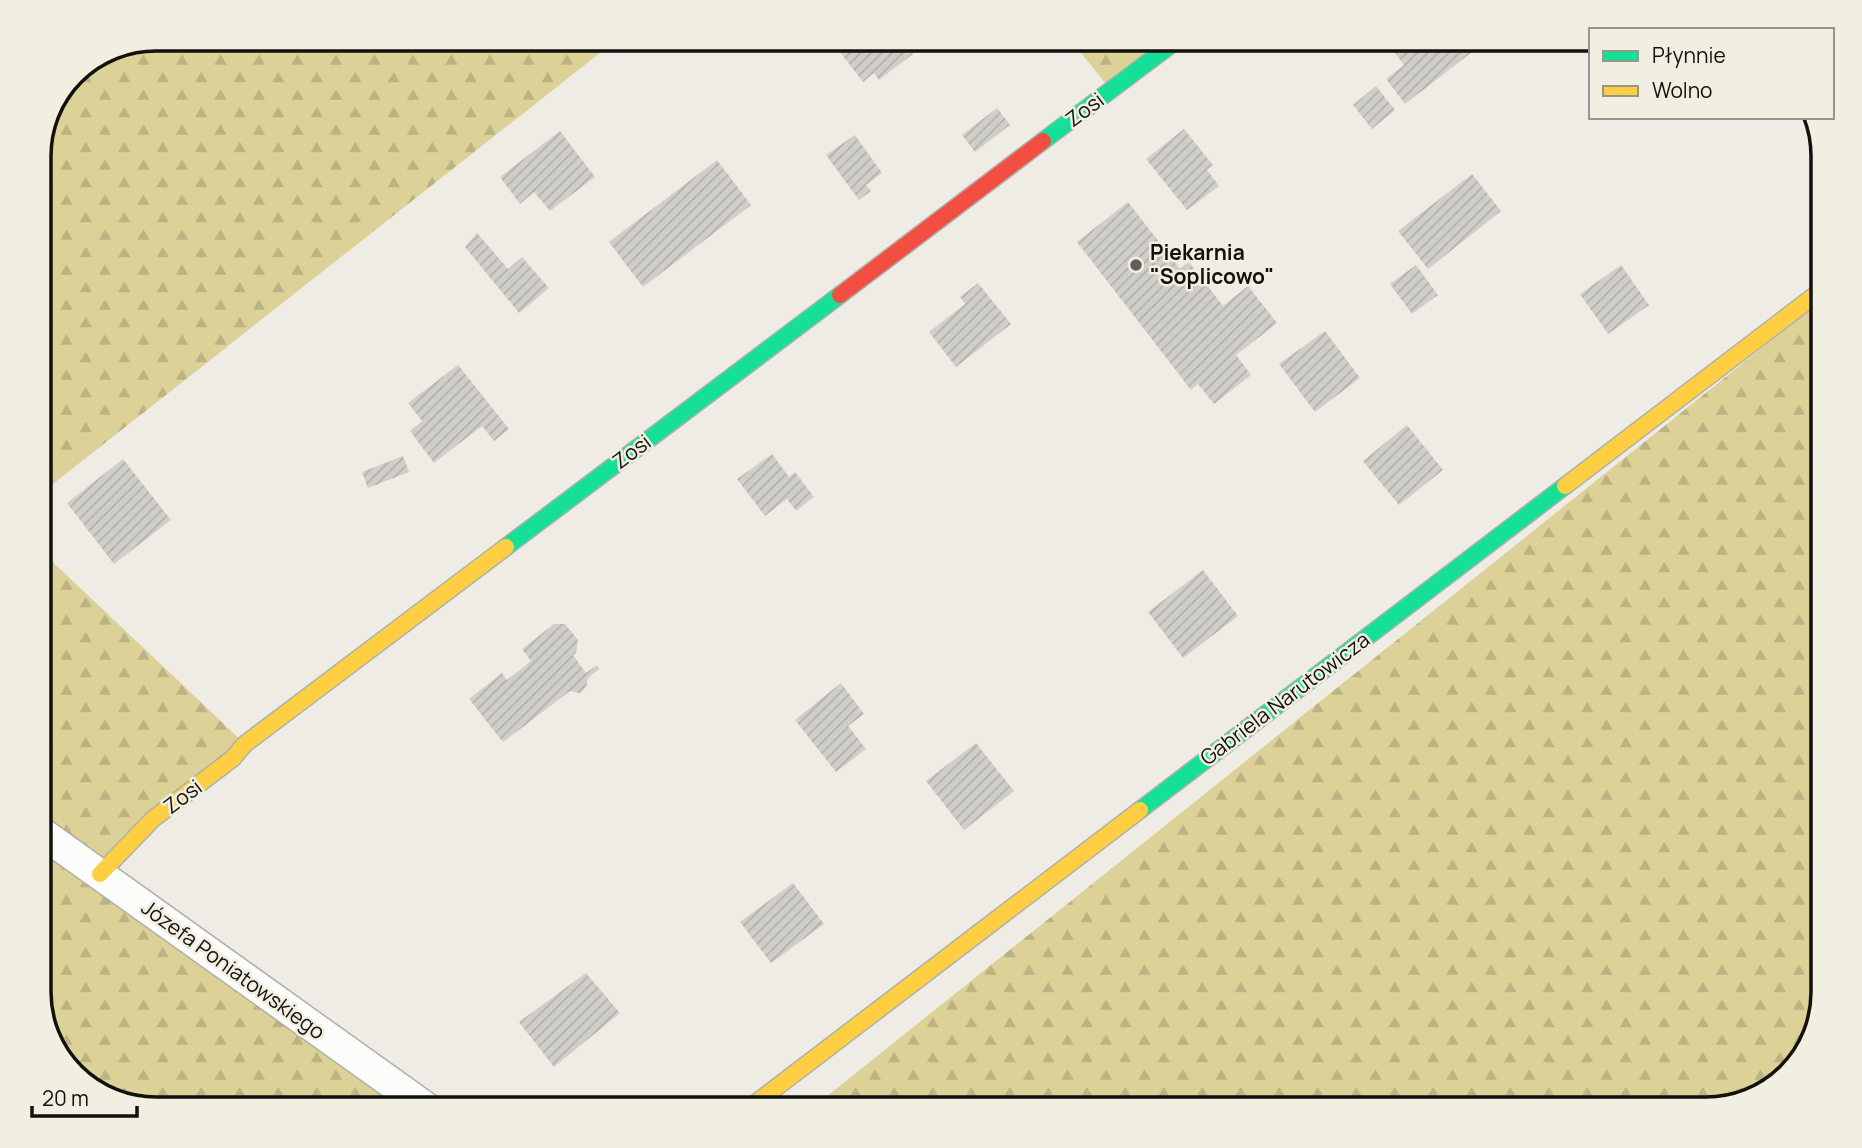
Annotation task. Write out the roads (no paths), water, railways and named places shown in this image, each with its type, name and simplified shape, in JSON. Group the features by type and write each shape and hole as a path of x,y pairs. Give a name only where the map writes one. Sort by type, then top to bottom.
{"street":[{"name":"Zosi","path":"100,874 153,819 232,760 245,744 1163,51"},
{"name":"Gabriela Narutowicza","path":"765,1097 1811,298"},
{"name":"Józefa Poniatowskiego","path":"51,839 410,1097"}],"place":[{"name":"Piekarnia \"Soplicowo\"","path":"1136,265"}]}
